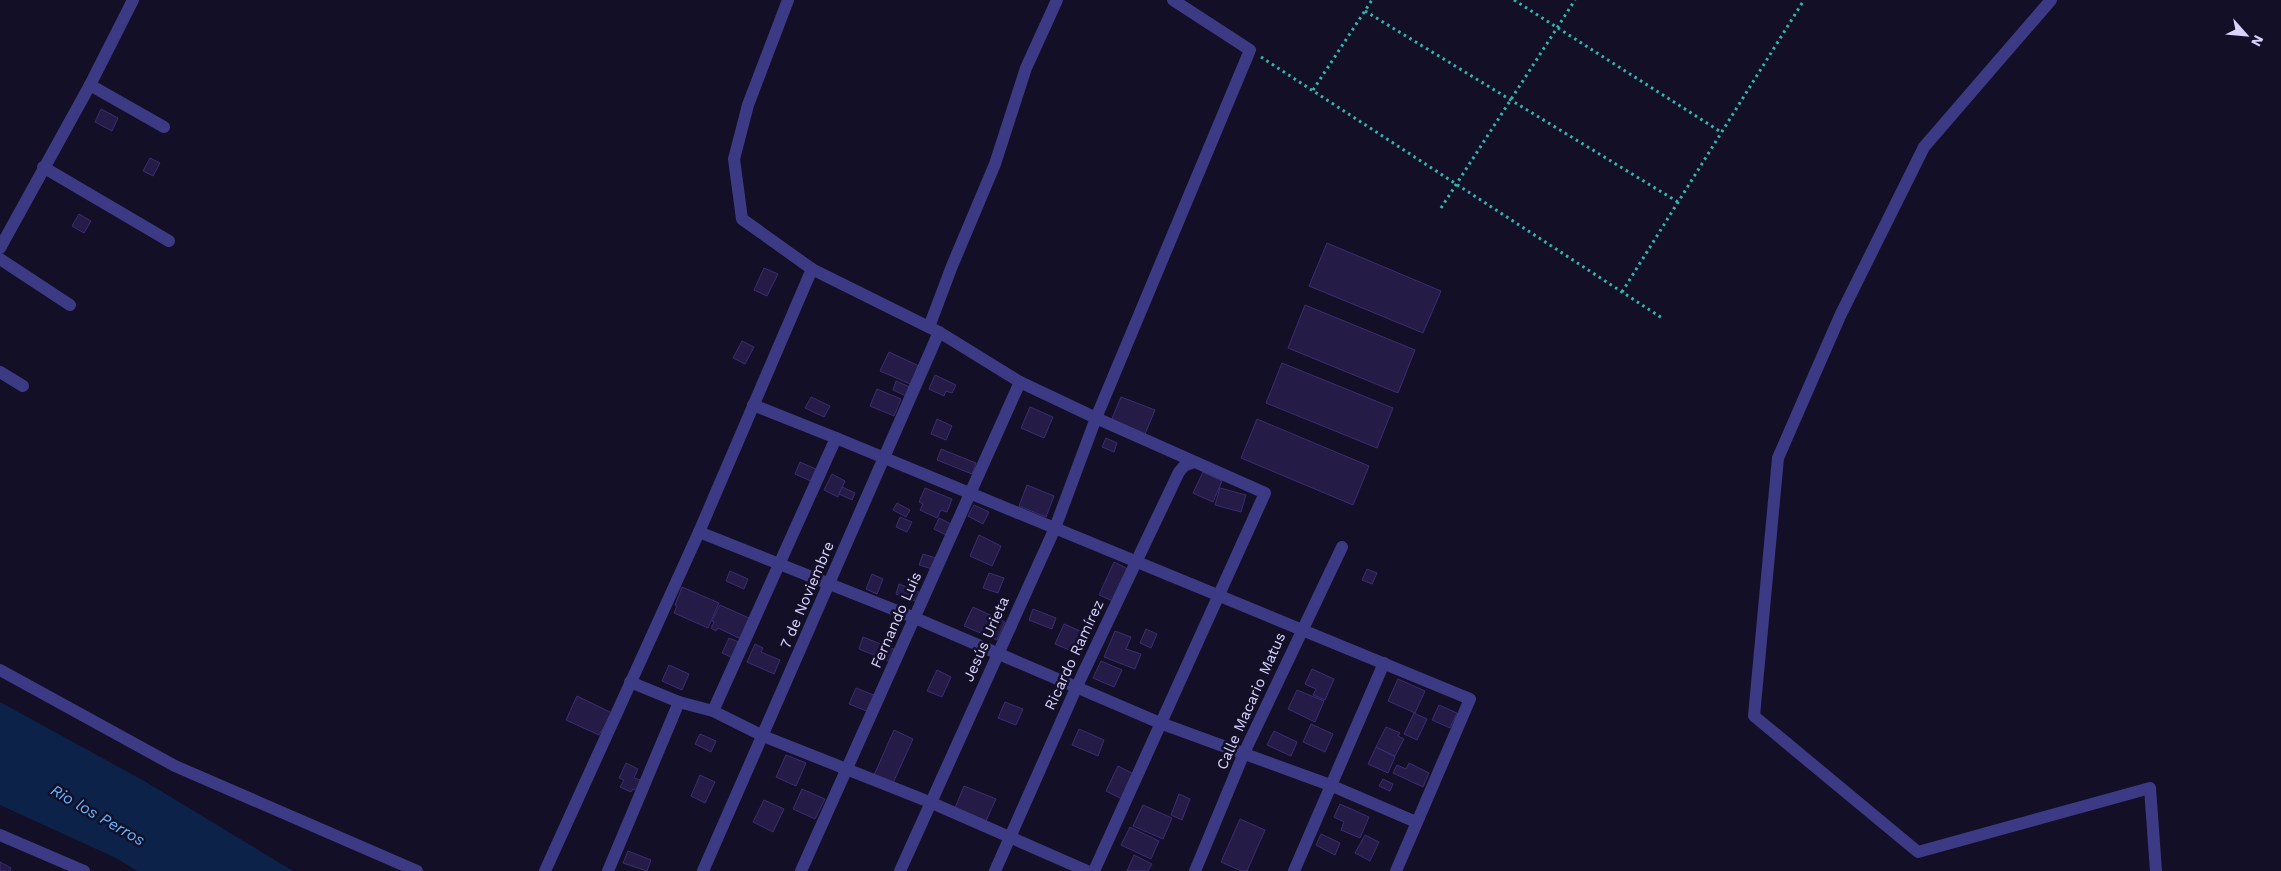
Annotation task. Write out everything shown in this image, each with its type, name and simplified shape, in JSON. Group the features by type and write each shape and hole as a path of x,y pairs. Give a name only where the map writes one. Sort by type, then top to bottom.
{"street":[{"path":"0,248 90,86 134,0"},
{"path":"788,0 748,105 734,159 742,219 812,269 934,330 1020,382 1264,493 1094,871"},
{"name":"7 de Noviembre","path":"703,871 885,458 934,330 952,266 995,164 1026,68 1057,0"},
{"path":"1173,0 1250,50"},
{"path":"2051,0 1924,147 1840,316 1778,458 1754,716 1918,852 2150,788 2156,871"},
{"name":"Jesús Urieta","path":"900,871 1055,528 1096,418 1250,50"},
{"path":"90,86 164,127"},
{"path":"43,168 169,241"},
{"path":"0,259 70,305"},
{"path":"545,871 698,532 812,269"},
{"path":"0,372 23,386"},
{"name":"Fernando Luis","path":"801,871 1020,382"},
{"path":"753,405 1470,699 1396,871"},
{"path":"713,711 836,438"},
{"name":"Ricardo Ramírez","path":"995,871 1077,686 1179,472 1184,466 1194,462"},
{"path":"698,532 998,652 1160,723 1330,785 1416,822"},
{"name":"Calle Macario Matus","path":"1196,871 1244,754 1301,629 1342,547"},
{"path":"1294,871 1384,663"},
{"path":"0,670 174,766 417,871"},
{"path":"630,682 680,702 713,711 764,736 932,803 1087,871"},
{"path":"608,871 680,702"},
{"path":"0,835 84,871"}],"path":[{"path":"1313,90 1372,0"},
{"path":"1514,0 1722,132"},
{"path":"1441,208 1575,0"},
{"path":"1622,292 1804,0"},
{"path":"1365,11 1678,202"},
{"path":"1250,50 1662,318"}],"water":[{"name":"Rio los Perros","path":"0,702 146,782 293,871 137,871 116,858 0,805"}],"building":[{"path":"101,109 118,118 112,131 95,122"},
{"path":"150,158 160,163 153,176 143,171"},
{"path":"79,214 91,221 84,233 72,226"},
{"path":"1327,243 1441,291 1423,333 1309,286"},
{"path":"764,268 778,274 767,296 754,290"},
{"path":"1305,305 1415,350 1398,393 1288,348"},
{"path":"742,341 754,347 745,364 733,358"},
{"path":"889,352 919,366 910,384 880,371"},
{"path":"1282,363 1393,408 1377,448 1266,403"},
{"path":"935,375 956,385 952,393 946,391 944,396 929,389"},
{"path":"896,381 910,387 906,396 893,390"},
{"path":"877,389 901,399 894,416 870,406"},
{"path":"811,397 830,406 824,417 805,408"},
{"path":"1121,397 1155,410 1145,434 1111,421"},
{"path":"1030,407 1053,417 1044,438 1021,428"},
{"path":"937,419 952,426 946,440 931,434"},
{"path":"1257,419 1369,466 1353,505 1241,458"},
{"path":"1106,438 1117,443 1114,452 1102,447"},
{"path":"941,449 976,463 972,474 937,460"},
{"path":"800,462 818,470 813,482 795,474"},
{"path":"1203,472 1222,481 1213,502 1193,493"},
{"path":"832,474 845,481 838,497 824,490"},
{"path":"1027,485 1054,496 1046,517 1019,506"},
{"path":"842,487 855,493 852,500 839,494"},
{"path":"925,488 952,499 947,512 941,510 937,518 920,510 923,504 919,502"},
{"path":"1220,488 1246,495 1241,512 1215,505"},
{"path":"897,503 910,510 906,517 893,510"},
{"path":"974,505 989,512 983,524 968,516"},
{"path":"900,517 912,522 907,532 896,527"},
{"path":"939,518 951,524 946,535 934,529"},
{"path":"979,535 1001,546 992,566 970,556"},
{"path":"923,554 936,558 932,569 919,565"},
{"path":"1114,562 1128,569 1113,601 1099,595"},
{"path":"1367,569 1377,573 1372,584 1362,580"},
{"path":"730,571 748,579 744,589 726,581"},
{"path":"989,573 1004,578 998,593 983,588"},
{"path":"872,574 883,579 877,594 866,589"},
{"path":"899,584 921,593 918,602 896,594"},
{"path":"682,587 719,603 708,628 674,613"},
{"path":"720,605 749,618 741,639 718,628 716,631 711,628 714,622 712,621"},
{"path":"973,607 1005,622 997,640 964,626"},
{"path":"1033,609 1056,618 1052,629 1029,620"},
{"path":"1064,624 1085,633 1076,653 1055,644"},
{"path":"1146,629 1157,634 1151,648 1140,643"},
{"path":"1115,631 1131,637 1126,649 1141,654 1135,669 1104,657"},
{"path":"863,637 896,650 891,662 859,649"},
{"path":"729,638 741,643 733,658 722,653"},
{"path":"755,644 763,648 761,652 780,660 774,674 747,662"},
{"path":"1101,661 1122,670 1114,687 1093,678"},
{"path":"669,665 689,674 682,690 662,681"},
{"path":"1312,669 1334,679 1325,700 1313,695 1316,689 1305,684"},
{"path":"937,670 951,677 942,697 927,691"},
{"path":"1398,679 1425,691 1415,713 1388,701"},
{"path":"856,688 876,696 869,712 849,704"},
{"path":"1297,690 1324,701 1315,722 1288,709"},
{"path":"577,696 612,713 599,735 566,720"},
{"path":"1005,702 1023,709 1016,725 998,718"},
{"path":"1439,705 1457,713 1450,728 1432,720"},
{"path":"1414,713 1427,719 1417,740 1404,734"},
{"path":"1311,724 1333,734 1325,752 1303,742"},
{"path":"1386,727 1400,733 1398,736 1404,739 1395,756 1376,747"},
{"path":"1079,729 1104,740 1098,756 1072,745"},
{"path":"894,730 913,739 893,783 874,775"},
{"path":"1274,731 1297,742 1291,756 1267,745"},
{"path":"700,734 716,741 711,752 695,744"},
{"path":"1376,747 1395,757 1388,773 1368,764"},
{"path":"786,755 806,763 796,786 776,777"},
{"path":"626,763 638,769 634,778 640,780 637,791 633,789 631,792 620,787 624,780 619,778"},
{"path":"1409,763 1429,773 1423,787 1393,773 1397,765 1406,769"},
{"path":"1118,766 1134,774 1122,799 1106,791"},
{"path":"700,775 715,782 705,803 691,796"},
{"path":"1383,779 1393,784 1390,791 1379,786"},
{"path":"964,786 996,799 986,821 955,808"},
{"path":"802,789 825,799 815,819 793,809"},
{"path":"1179,794 1190,799 1182,820 1171,815"},
{"path":"764,800 784,809 773,832 753,822"},
{"path":"1340,804 1369,817 1360,838 1341,830 1344,822 1334,817"},
{"path":"1143,805 1172,818 1163,839 1133,826"},
{"path":"1240,819 1265,830 1247,871 1241,871 1221,862"},
{"path":"1130,827 1159,841 1151,859 1121,845"},
{"path":"1321,834 1340,843 1335,855 1316,845"},
{"path":"1365,835 1379,842 1370,861 1355,853"},
{"path":"628,851 651,860 647,871 623,863"},
{"path":"1134,855 1152,864 1148,871 1127,871"},
{"path":"0,862 11,868 10,871 0,871"}]}
